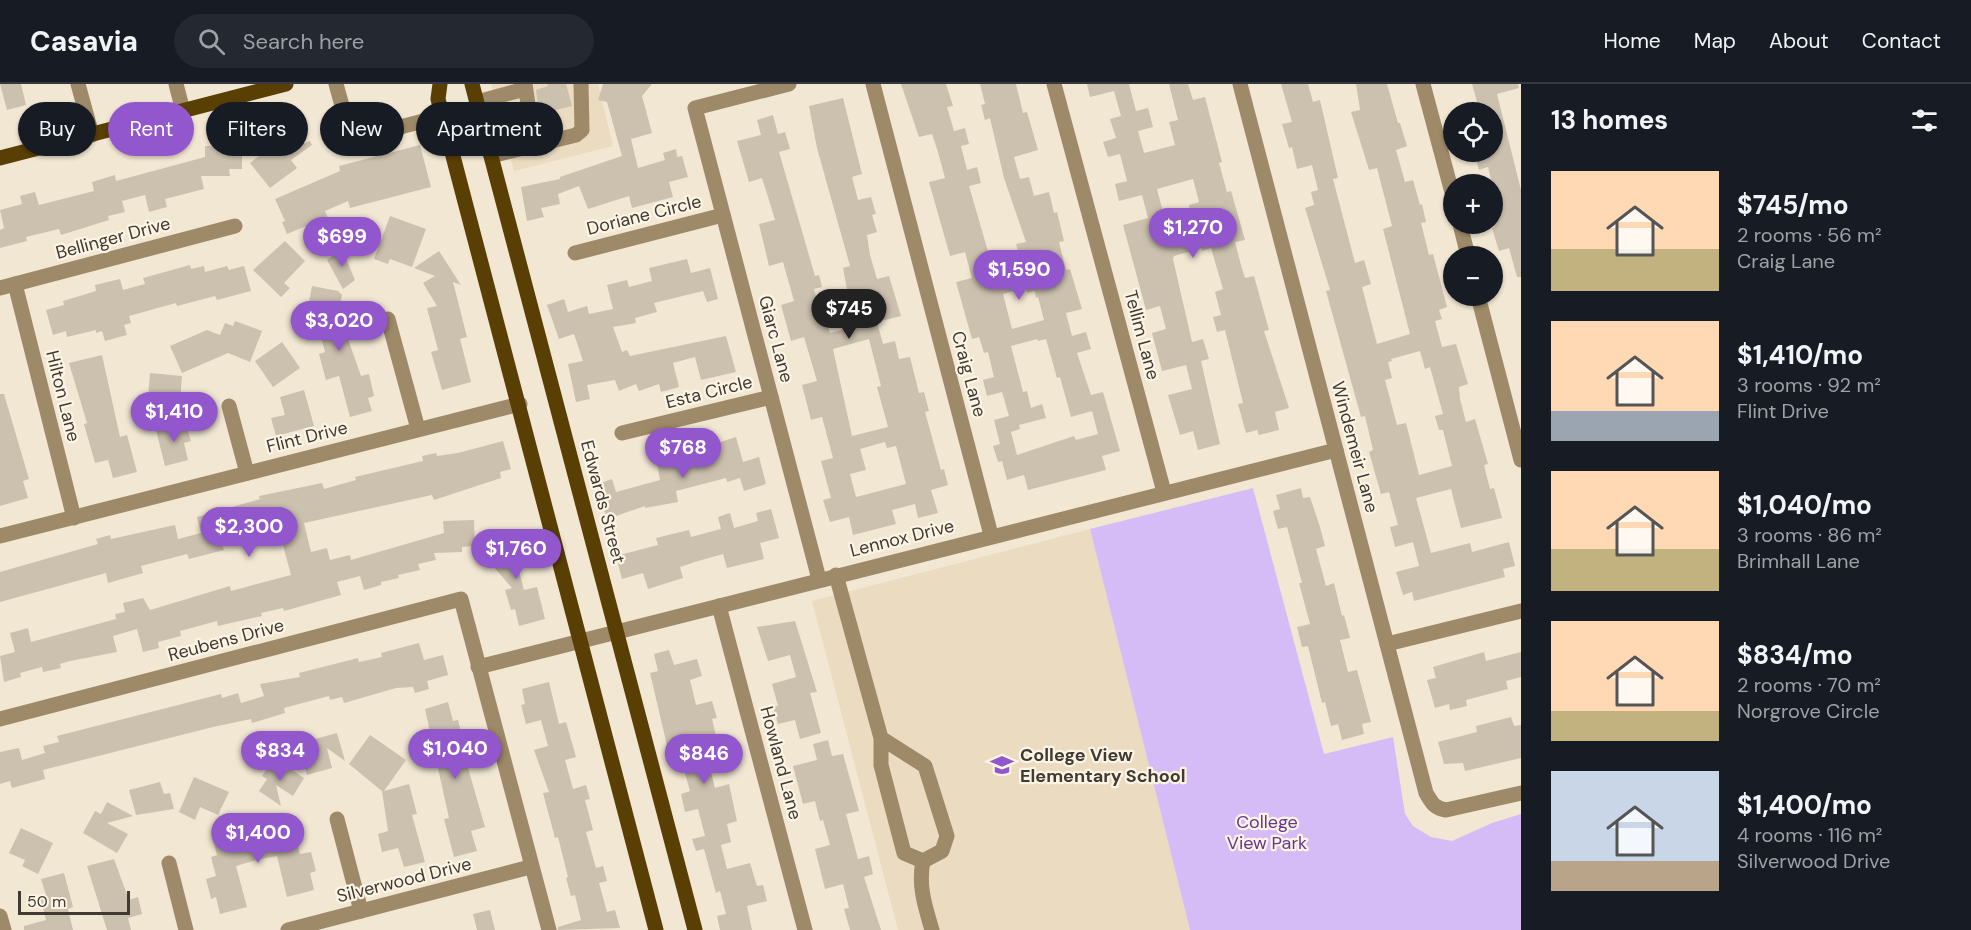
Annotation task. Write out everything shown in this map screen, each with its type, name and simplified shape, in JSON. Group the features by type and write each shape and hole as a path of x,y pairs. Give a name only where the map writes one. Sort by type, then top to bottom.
{"main road":[{"path":"194,108 286,84"},
{"path":"439,102 440,84"},
{"name":"Edwards Street","path":"472,84 477,102"},
{"path":"0,158 18,154"},
{"path":"454,156 656,930"},
{"name":"Edwards Street","path":"491,156 695,930"}],"street":[{"path":"78,84 83,102"},
{"path":"176,84 181,102"},
{"path":"336,84 349,131 357,138 416,123"},
{"path":"563,138 576,135 582,130 581,84"},
{"name":"Giarc Lane","path":"789,84 695,108 819,579"},
{"name":"Craig Lane","path":"873,84 991,535"},
{"name":"Tellim Lane","path":"1054,84 1164,492"},
{"name":"Windemeir Lane","path":"1240,84 1426,793 1432,804 1446,810 1521,794"},
{"path":"1423,84 1447,174"},
{"path":"477,102 525,86 527,102"},
{"name":"Doriane Circle","path":"575,253 723,214"},
{"name":"Bellinger Drive","path":"7,286 235,226"},
{"name":"Hilton Lane","path":"7,286 74,518"},
{"path":"1481,306 1521,460"},
{"path":"388,319 418,429"},
{"name":"Esta Circle","path":"622,434 771,397"},
{"name":"Flint Drive","path":"0,536 520,404"},
{"path":"229,406 247,472"},
{"name":"Lennox Drive","path":"478,667 991,535 1336,450"},
{"path":"836,575 881,738 881,765 904,853 923,861"},
{"name":"Reubens Drive","path":"0,719 461,599 478,667"},
{"name":"Howland Lane","path":"719,606 805,930"},
{"path":"1387,644 1521,611"},
{"path":"478,667 530,867 549,930"},
{"path":"881,738 926,766 947,836 942,851 923,861"},
{"path":"337,819 361,911"},
{"path":"923,861 920,877 922,895 932,930"},
{"path":"169,862 186,930"},
{"name":"Silverwood Drive","path":"288,930 530,867"},
{"path":"0,916 4,930"}],"shaded area":[{"path":"491,84 598,84 613,146 514,171 510,156 563,156 563,102 496,102"},
{"name":"College View Elementary School","path":"1090,529 1190,930 898,930 812,601"}],"green space":[{"name":"College View Park","path":"1253,488 1324,754 1393,737 1405,814 1413,826 1431,837 1452,841 1492,823 1521,814 1521,930 1190,930 1090,529"}],"building":[{"path":"0,84 21,84 25,102 18,102 18,107 7,110"},
{"path":"547,84 566,84 572,106 563,108 563,102 538,102 536,90 548,86"},
{"path":"603,84 652,84 642,96 652,133 631,139 638,168 665,160 663,153 676,149 677,157 682,156 688,177 669,182 673,197 632,208 629,196 588,209 579,186 558,194 560,204 541,208 544,217 527,221 521,187 560,179 560,177 622,156 607,102 598,100"},
{"path":"901,84 946,84 953,106 947,107 954,131 965,128 969,144 961,146 967,170 977,167 981,183 969,186 994,272 1022,265 1016,244 1026,242 1004,178 990,118 985,120 981,105 985,104 980,84 1016,84 1023,113 1027,112 1038,150 1014,157 1020,179 1029,177 1034,196 1049,192 1054,213 1057,212 1064,241 1059,242 1066,270 1070,269 1082,309 1066,313 1072,336 1086,332 1091,349 1077,353 1091,395 1103,392 1120,451 1102,456 1106,470 1028,490 1024,475 1007,480 1002,461 998,462 993,446 1000,444 994,420 1009,416 1002,392 987,396 983,380 994,377 988,352 984,353 979,337 972,339 956,282 972,278 965,252 950,256 929,182 945,178 932,134 919,137","holes":["1026,287 1027,293 1035,291 1044,320 1012,329 1003,294","1037,339 1038,341 1046,339 1071,417 1092,411 1098,434 1076,440 1074,436 1017,455 1011,432 1020,429 1019,425 1046,418 1042,404 1031,408 1027,391 1023,392 1011,346"]},
{"path":"1087,84 1129,84 1136,111 1148,108 1153,127 1138,131 1144,153 1175,145 1169,122 1178,120 1169,84 1188,84 1193,100 1205,97 1222,162 1219,163 1227,192 1231,191 1245,240 1235,242 1241,265 1245,278 1254,276 1269,330 1264,331 1289,408 1275,412 1279,430 1259,435 1257,430 1246,433 1238,404 1243,403 1225,330 1217,332 1213,317 1221,315 1215,292 1223,289 1211,248 1202,251 1202,248 1174,256 1173,259 1192,342 1203,339 1209,359 1201,361 1220,444 1198,450 1193,431 1180,435 1168,395 1192,389 1186,365 1162,371 1152,333 1166,329 1160,306 1146,310 1123,225 1148,218 1142,195 1119,201 1115,184 1127,181 1120,154 1108,157 1103,142 1116,138 1110,119 1121,116 1114,91 1090,97","holes":["1193,179 1199,202 1189,205 1190,209 1164,216 1157,189"]},
{"path":"1281,84 1308,84 1313,102 1320,100 1338,178 1333,179 1355,263 1364,260 1371,284 1362,287 1377,344 1410,334 1383,229 1392,226 1377,168 1369,170 1351,112 1360,110 1356,84 1387,84 1407,146 1396,150 1405,182 1413,180 1420,205 1422,204 1426,222 1421,223 1429,255 1433,254 1443,292 1443,306 1447,307 1439,310 1442,319 1435,321 1442,347 1456,344 1468,384 1459,387 1466,422 1475,419 1488,464 1484,465 1490,489 1494,488 1502,518 1461,528 1451,489 1416,498 1431,553 1470,543 1472,552 1509,542 1515,566 1503,569 1505,577 1414,601 1412,592 1403,595 1396,572 1419,566 1413,542 1395,547 1390,527 1398,525 1389,492 1381,494 1369,452 1373,450 1365,416 1361,417 1326,291 1330,290 1305,208 1314,205 1311,192 1318,190 1312,165 1297,169 1292,147 1289,148 1282,124 1292,122","holes":["1420,351 1425,369 1430,367 1443,414 1435,416 1439,430 1443,430 1452,466 1419,475 1406,423 1397,425 1385,380 1392,378 1388,362 1392,361 1391,359"]},
{"path":"1472,84 1518,84 1519,88 1497,94 1499,102 1477,102"},
{"path":"843,98 862,174 852,177 858,200 871,197 876,214 872,215 877,232 867,235 870,255 877,279 889,276 901,316 877,322 883,344 895,341 899,359 910,357 919,393 924,392 929,411 925,412 941,470 944,469 948,485 931,490 938,513 918,518 915,504 892,510 896,524 853,535 849,517 830,522 823,500 831,498 821,461 833,458 822,417 811,420 802,385 817,381 804,337 791,341 781,305 794,301 783,262 769,266 759,224 775,220 762,178 749,182 737,141 761,135 757,120 773,115 778,134 785,132 790,149 779,152 815,276 819,275 822,287 814,289 821,316 825,314 830,333 854,327 843,268 850,266 817,148 809,106","holes":["869,339 881,386 877,387 888,427 852,436 833,349","885,442 887,448 896,446 906,484 856,497 850,474 866,470 860,449"]},
{"path":"1503,118 1521,190 1521,277 1517,277 1509,248 1503,250 1503,246 1497,246 1494,234 1503,234 1503,174 1490,174 1488,167 1479,170 1477,162 1503,162"},
{"path":"205,146 206,156 242,156 242,169 229,169 230,176 201,176 204,189 165,199 167,207 149,212 145,195 122,201 125,212 108,216 109,220 61,235 59,229 26,237 27,241 0,248 0,230 4,228 0,210 22,204 20,196 35,192 39,205 94,191 92,182 115,175 116,181 205,157"},
{"path":"416,146 416,156 423,156 431,187 350,208 348,201 325,211 332,228 316,235 311,224 287,234 282,222 285,221 275,199 340,171 339,166 378,156 404,156 404,149"},
{"path":"259,156 297,156 291,160 297,168 270,188 250,163"},
{"path":"390,216 426,229 412,267 390,259 388,264 374,259"},
{"path":"285,241 305,261 284,283 290,288 281,297 253,270"},
{"path":"345,246 345,256 355,280 343,289 327,260"},
{"path":"439,251 461,285 453,282 467,337 460,339 471,382 442,390 431,352 438,350 427,308 437,306 423,283 435,276 414,268"},
{"path":"687,259 691,273 710,268 718,299 707,302 703,291 654,303 657,312 635,318 636,323 613,327 622,352 627,350 630,356 726,336 736,372 701,380 695,357 673,363 679,387 661,392 659,384 639,391 636,384 619,391 615,380 587,385 590,399 576,402 568,364 583,361 574,334 559,339 547,305 564,299 568,312 587,306 589,314 613,309 607,285 627,280 629,287 652,281 649,268"},
{"path":"190,265 191,269 204,266 205,272 227,266 229,270 244,266 251,291 217,300 215,296 177,306 176,303 129,316 131,323 124,325 127,335 105,341 102,331 96,333 96,330 67,337 66,331 53,335 46,310 64,305 63,301 96,291 95,285 120,279 123,290 145,284 143,278"},
{"path":"312,286 338,291 342,295 333,340 347,336 361,376 369,374 374,396 368,398 372,411 350,417 339,376 326,380 319,354 325,352 318,326 319,320 306,318"},
{"path":"235,321 262,331 250,362 228,353 182,373 170,346 207,330 220,335 225,323 233,326"},
{"path":"282,342 300,368 273,387 255,361"},
{"path":"102,355 120,437 127,435 137,472 113,478 108,460 95,463 84,424 87,423 69,363"},
{"path":"150,373 182,376 179,415 147,411"},
{"path":"304,390 314,426 276,436 271,418 285,415 280,397"},
{"path":"0,394 4,394 29,479 23,481 28,498 0,506"},
{"path":"185,422 191,441 184,443 188,460 165,466 156,430"},
{"path":"736,437 743,462 759,457 766,484 744,491 740,478 727,482 726,478 676,491 678,502 645,508 645,506 607,519 595,485 612,479 616,492 660,480 657,464 679,460 677,454 693,450 696,460 720,454 717,443"},
{"path":"503,441 511,469 500,472 501,478 434,500 432,495 304,523 311,552 327,548 330,560 350,555 351,560 444,533 443,521 474,520 475,546 462,547 462,552 434,553 436,560 418,564 420,570 398,575 399,578 381,582 381,585 364,590 360,576 337,582 341,595 284,611 283,608 261,613 262,616 218,626 217,621 180,631 181,636 158,642 159,648 143,652 137,629 113,636 117,652 70,661 60,664 61,668 43,672 42,667 20,673 21,677 4,682 0,656 15,652 10,633 28,628 31,642 116,619 115,614 125,612 123,603 143,598 150,610 230,586 231,591 291,575 281,538 271,541 269,532 222,545 224,550 189,559 187,554 141,566 143,573 108,583 106,573 0,602 0,572 98,544 96,539 110,535 111,539 175,525 178,539 201,533 197,517 260,499 259,496 322,483 324,489 356,480 355,477 423,461 422,456 436,453 437,456 458,453"},
{"path":"1301,488 1303,498 1310,497 1325,546 1316,549 1326,586 1334,583 1350,638 1340,640 1348,672 1357,670 1371,722 1362,724 1364,734 1342,740 1338,724 1331,726 1325,702 1322,703 1308,646 1302,647 1297,627 1310,624 1299,583 1302,583 1287,527 1278,529 1273,511 1280,509 1276,495"},
{"path":"771,509 779,538 760,543 764,559 727,568 723,554 680,567 683,578 648,589 643,573 622,579 616,556 658,545 656,538 689,530 691,537 721,529 718,517 730,513 734,528 758,521 756,513"},
{"path":"502,532 518,550 521,548 530,558 518,568 524,590 537,587 545,619 519,626 515,609 511,610 505,590 512,588 494,567 497,564 485,549"},
{"path":"795,621 817,692 810,693 821,733 800,739 795,720 778,724 773,707 778,706 772,684 796,677 790,655 768,661 757,627"},
{"path":"419,643 424,660 443,655 448,675 427,681 429,689 415,693 413,687 396,688 344,703 342,697 330,700 329,696 284,708 285,713 252,723 251,719 213,727 43,770 45,779 12,788 10,781 0,784 0,752 19,748 22,760 45,753 43,746 59,742 57,736 221,694 222,698 238,693 241,703 264,696 260,684 300,677 299,673 358,658 359,662 382,657 381,653"},
{"path":"669,650 674,665 697,659 702,676 690,680 696,705 712,701 717,718 712,719 717,740 704,743 705,749 715,788 729,784 737,821 727,824 731,842 721,845 727,869 750,863 757,886 763,885 767,901 747,906 752,930 720,930 717,916 726,914 720,891 716,893 704,849 696,851 692,839 705,836 698,809 685,812 681,794 690,791 679,752 669,754 650,673 658,671 654,654"},
{"path":"1484,652 1486,661 1521,652 1521,677 1506,681 1508,689 1466,700 1467,706 1450,710 1449,704 1435,708 1427,680 1436,678 1433,667"},
{"path":"549,682 559,724 566,722 576,757 565,760 573,789 586,785 590,799 585,800 593,830 586,832 596,868 603,866 607,881 599,883 607,912 615,910 620,928 558,930 558,927 581,920 575,895 571,896 558,837 555,838 543,793 549,792 534,750 548,746 541,720 526,724 521,705 525,704 522,689"},
{"path":"448,702 453,721 458,720 463,739 460,740 485,827 471,831 477,851 454,857 444,819 449,818 425,709"},
{"path":"1511,717 1514,726 1521,725 1521,758 1465,771 1463,763 1444,764 1438,742 1477,732 1476,726"},
{"path":"337,733 345,761 327,748 332,768 307,775 302,758 308,757 304,742"},
{"path":"370,735 406,760 384,791 409,784 417,814 412,815 425,862 404,867 398,848 382,852 378,834 388,831 382,791 349,764"},
{"path":"828,740 832,756 843,754 854,793 859,811 846,814 858,859 869,856 873,874 864,877 881,930 850,930 844,909 849,908 843,884 825,889 815,849 830,845 815,801 803,804 793,766 817,760 813,744"},
{"path":"276,764 287,771 289,768 304,778 293,796 276,785 281,806 259,791 267,779 262,776 270,765 274,767"},
{"path":"194,777 229,792 218,815 200,807 195,820 179,812"},
{"path":"160,782 164,794 170,793 174,809 136,815 129,790"},
{"path":"107,802 133,816 107,823 128,834 117,853 83,833 95,811 101,814"},
{"path":"284,816 289,833 294,832 300,854 311,852 316,871 310,873 314,890 287,897 277,856 260,859 236,866 247,907 220,914 216,897 211,899 206,879 216,876 211,857 217,855 212,836 235,830 241,850 265,844 263,840 267,839 262,822"},
{"path":"21,828 53,843 38,874 22,866 25,860 9,853"},
{"path":"114,859 129,900 138,897 142,914 128,918 131,930 107,930 87,866"},
{"path":"64,873 73,907 68,909 73,930 24,930 24,926 46,920 40,897 46,895 41,879"},
{"path":"490,910 495,930 477,930 473,914"}],"place":[{"name":"College View Elementary School","path":"1002,765"}]}
